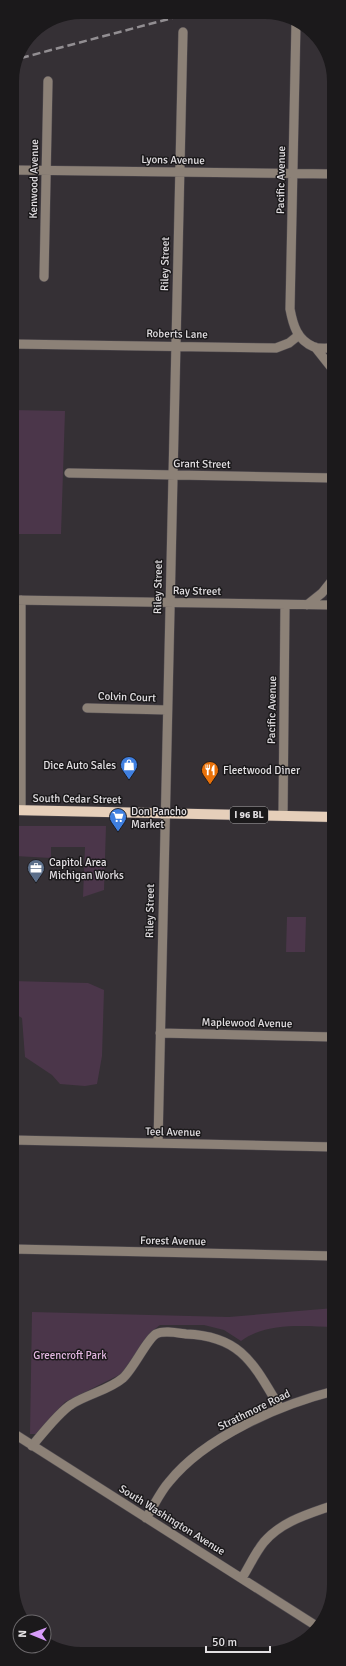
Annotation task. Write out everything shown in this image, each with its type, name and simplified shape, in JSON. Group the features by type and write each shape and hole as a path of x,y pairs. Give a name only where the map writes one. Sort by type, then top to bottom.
{"main road":[{"name":"South Cedar Street","path":"19,810 327,817"}],"street":[{"name":"Pacific Avenue","path":"296,27 290,309 293,327 299,335"},
{"name":"Riley Street","path":"158,1143 182,32"},
{"name":"Kenwood Avenue","path":"44,277 48,81"},
{"name":"Lyons Avenue","path":"19,170 327,174"},
{"name":"Roberts Lane","path":"19,344 276,348 289,343 299,335"},
{"path":"299,335 315,348 327,363"},
{"path":"315,348 327,348"},
{"name":"Grant Street","path":"69,473 327,478"},
{"path":"307,605 322,593 327,587"},
{"name":"Ray Street","path":"19,600 327,605"},
{"name":"Pacific Avenue","path":"283,816 286,605"},
{"name":"Colvin Court","path":"87,708 167,710"},
{"name":"Maplewood Avenue","path":"160,1033 327,1037"},
{"name":"Teel Avenue","path":"19,1140 327,1147"},
{"name":"Forest Avenue","path":"19,1249 327,1256"},
{"path":"32,1446 70,1405 123,1378 138,1360 156,1334 205,1335 232,1345 251,1363 280,1408"},
{"name":"Strathmore Road","path":"146,1518 169,1482 187,1463 205,1449 241,1427 280,1408 327,1393"},
{"name":"South Washington Avenue","path":"19,1438 314,1624"},
{"path":"242,1578 264,1542 276,1530 291,1521 327,1508"}],"green space":[{"path":"19,410 65,411 61,534 19,534"},
{"path":"19,826 106,826 104,890 83,897 85,847 51,847 51,858 19,856"},
{"path":"287,917 306,917 305,952 286,952"},
{"path":"19,981 88,983 104,990 102,1056 97,1084 85,1086 60,1084 52,1075 25,1057 22,1018 19,1016"},
{"name":"Greencroft Park","path":"327,1309 327,1327 286,1326 262,1331 241,1341 224,1330 204,1325 160,1325 151,1332 121,1374 65,1402 36,1434 30,1434 32,1312 229,1317"}],"railway":[{"path":"24,57 169,19"}],"place":[{"name":"Dice Auto Sales","path":"129,780"},
{"name":"Fleetwood Diner","path":"210,785"},
{"name":"Don Pancho Market","path":"118,832"},
{"name":"Capitol Area Michigan Works","path":"36,883"}]}
